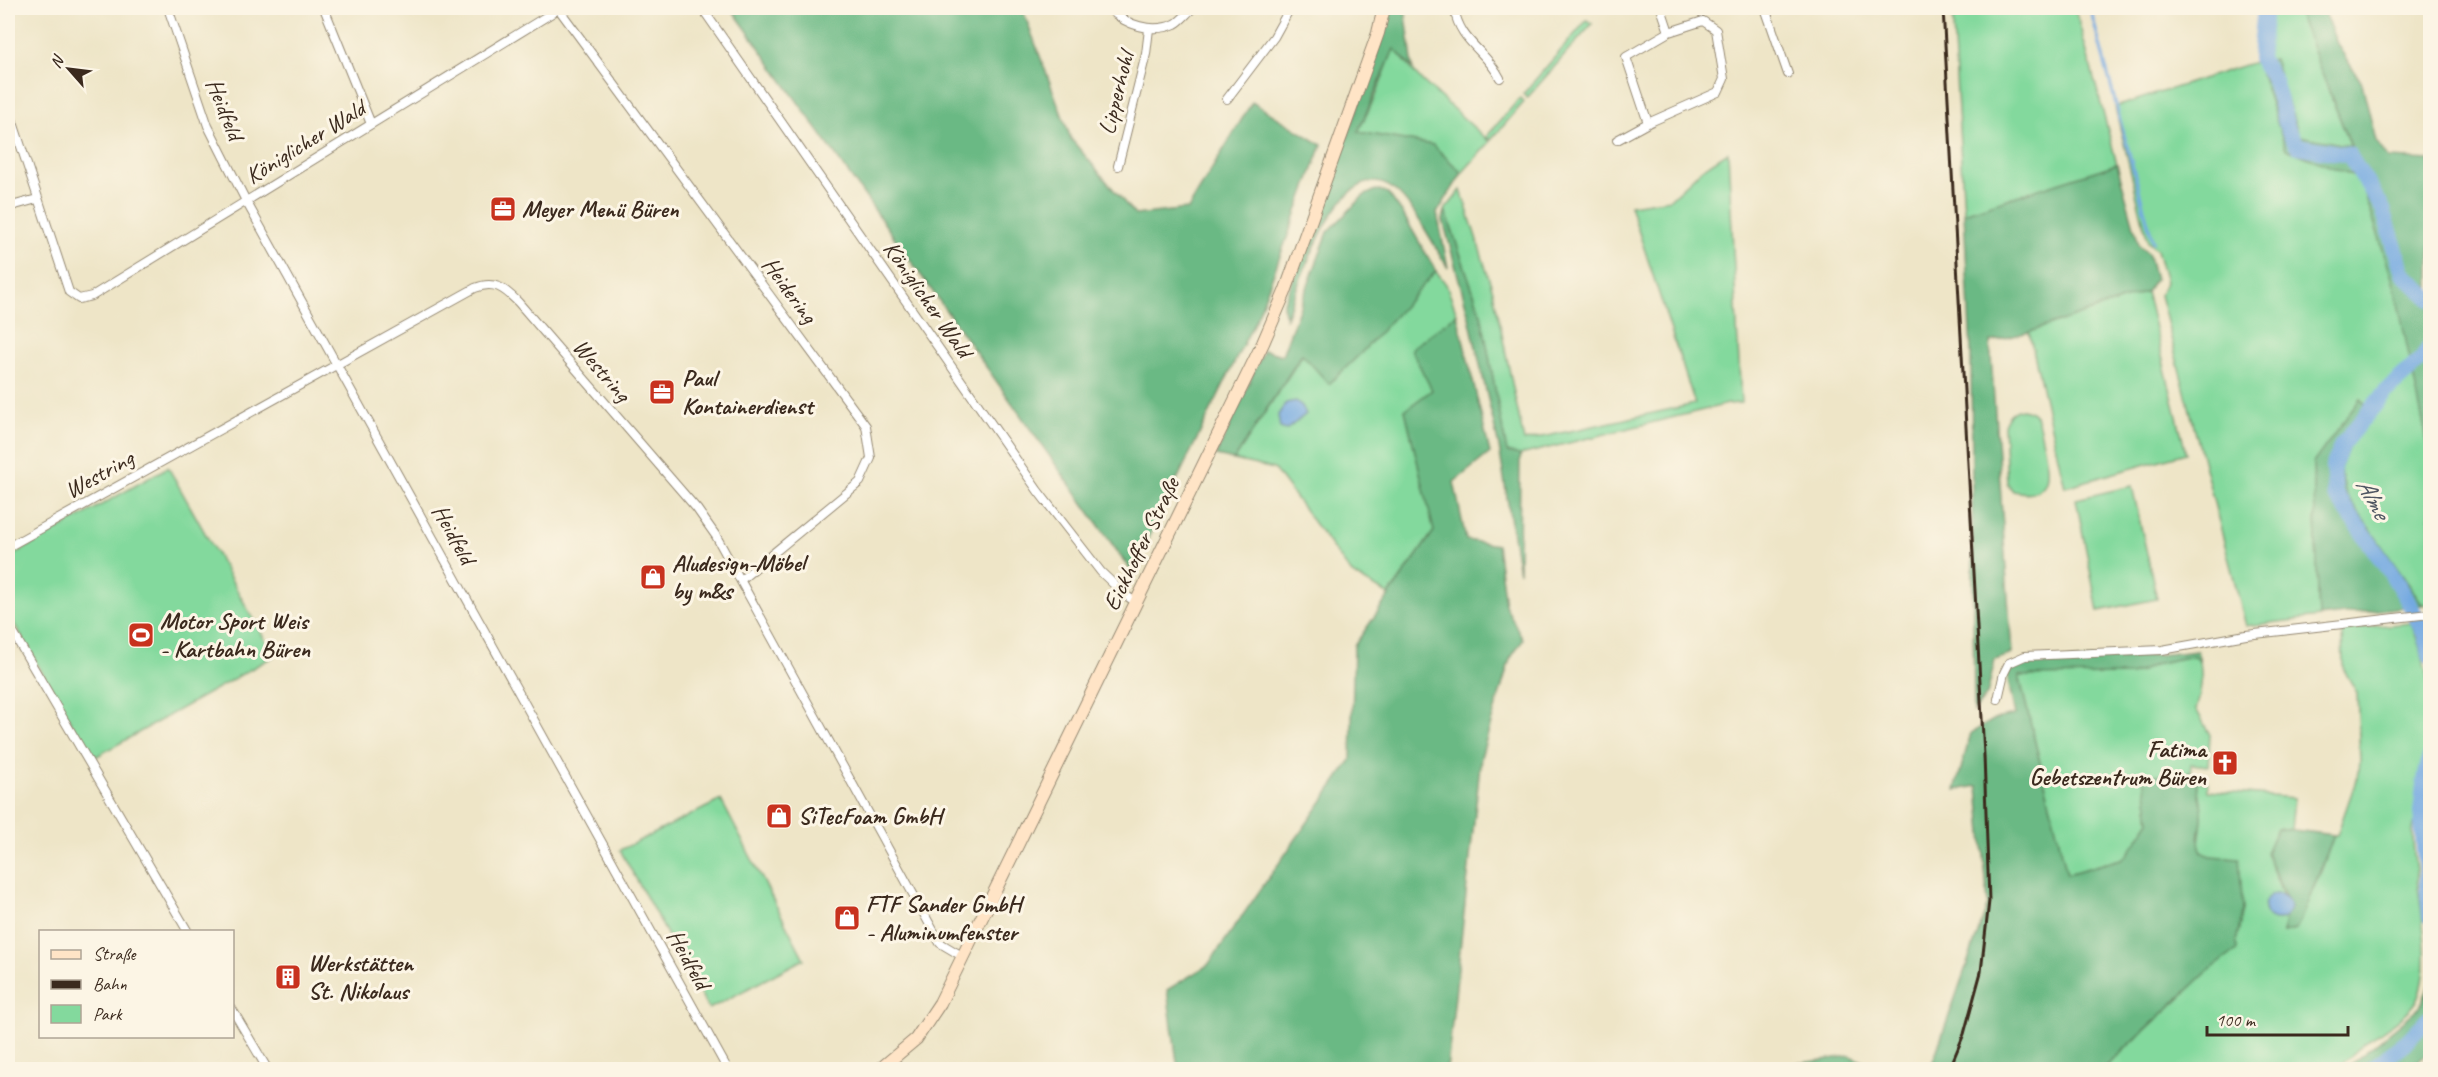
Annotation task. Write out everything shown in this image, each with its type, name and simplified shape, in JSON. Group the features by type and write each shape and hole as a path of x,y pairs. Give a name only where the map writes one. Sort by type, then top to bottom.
{"main road":[{"name":"Eickhoffer Straße","path":"879,1070 916,1039 925,1027 962,957 1277,310 1378,33 1384,8"},
{"path":"2422,1070 2430,1062"}],"street":[{"name":"Heidfeld","path":"168,8 208,126 246,201 728,1070"},
{"path":"324,8 371,124"},
{"name":"Königlicher Wald","path":"37,199 69,292 79,299 93,296 559,8"},
{"name":"Heidering","path":"559,8 866,426 871,458 860,482 742,579"},
{"name":"Königlicher Wald","path":"702,8 1038,491 1101,572 1125,595 1136,602"},
{"name":"Lipperhohl","path":"1109,8 1127,21 1149,29 1176,23 1192,8"},
{"path":"1227,99 1274,37 1290,8"},
{"path":"1454,8 1460,30 1492,63 1500,78"},
{"path":"1661,8 1669,32"},
{"path":"1765,8 1788,74"},
{"path":"1617,140 1648,123 1718,92 1724,79 1716,30 1703,21 1669,32 1626,57 1648,123"},
{"name":"Lipperhohl","path":"1118,166 1146,54 1149,29"},
{"path":"8,107 37,199 8,207"},
{"name":"Westring","path":"8,547 475,288 494,284 501,287 518,302 697,509 716,536 742,579 940,943 962,957"},
{"path":"1998,699 2004,673 2009,663 2025,656 2162,650 2246,635 2428,614"},
{"path":"8,624 187,930"},
{"path":"234,1012 268,1070"}],"green space":[{"path":"731,8 1022,8 1071,139 1135,215 1188,209 1252,102 1322,145 1259,312 1132,572"},
{"path":"1388,8 1405,8 1413,68 1394,49 1358,132 1433,145 1462,173 1437,213 1448,268 1408,204 1393,189 1374,182 1356,188 1339,204 1324,227 1300,279 1286,318 1283,305 1336,170 1384,31"},
{"path":"1952,8 2075,8 2117,164 1964,213"},
{"path":"2270,8 2296,8 2351,147 2299,136 2273,59 2258,65 2286,149 2360,178 2394,284 2429,443 2430,604 2423,605 2346,495 2340,469 2349,446 2375,415 2313,463 2319,617 2246,626 2160,295 2166,282 2157,250 2148,242 2115,107 2267,58"},
{"path":"2296,8 2322,8 2338,46 2362,83 2376,141 2388,158 2430,160 2430,455 2394,284 2360,178 2286,149 2258,64 2274,59 2299,136 2351,146"},
{"path":"1587,20 1592,24 1527,98 1523,94"},
{"path":"1394,48 1418,77 1490,142 1462,173 1433,145 1358,132 1376,95"},
{"path":"1520,98 1524,102 1491,140 1486,137"},
{"path":"1728,152 1741,403 1728,404 1520,455 1507,453 1481,314 1445,210 1461,190 1493,291 1524,441 1695,404 1630,205 1670,199 1702,169"},
{"path":"2117,164 2139,245 2148,253 2155,279 2146,292 2029,332 1990,342 2012,654 1995,660 1987,695 1974,711 1971,352 1964,213"},
{"path":"1376,190 1388,193 1436,271 1362,352 1329,384 1302,354 1234,460 1216,456 1264,350 1282,355 1328,232 1363,196"},
{"path":"1445,210 1481,314 1507,452 1520,455 1519,573 1499,447 1469,317 1443,220"},
{"path":"1436,271 1446,284 1457,314 1411,349 1432,390 1405,410 1434,531 1389,595 1352,574 1274,469 1234,460 1303,354 1329,384 1362,352"},
{"path":"2146,292 2186,453 2065,487 2029,332"},
{"path":"1457,314 1490,453 1454,482 1466,540 1497,545 1505,605 1523,640 1510,659 1481,757 1447,1069 1178,1069 1167,990 1208,965 1351,760 1354,646 1434,531 1405,410 1432,390 1411,349"},
{"path":"2360,399 2375,415 2349,446 2340,469 2346,495 2423,605 2319,617 2313,463"},
{"path":"2022,409 2031,412 2037,419 2047,464 2046,481 2043,487 2027,493 2013,491 2007,483 2004,425 2010,414"},
{"name":"Motor Sport Weis - Kartbahn Büren","path":"168,467 274,656 92,759 8,613 8,558"},
{"path":"2132,486 2157,599 2098,611 2076,499"},
{"path":"2411,623 2428,678 2431,707 2429,748 2413,831 2425,942 2423,983 2417,1001 2406,1013 2364,1044 2337,1069 2103,1070 2206,973 2237,950 2236,942 2243,909 2229,857 2206,855 2199,846 2202,810 2197,781 2208,782 2208,791 2294,798 2291,830 2277,828 2266,853 2283,896 2271,895 2281,920 2285,918 2283,933 2295,930 2322,869 2334,835 2337,835 2359,772 2357,693 2343,668 2342,629"},
{"path":"2197,651 2200,660 2192,656 2159,663 2131,675 2019,676 2067,874 2121,859 2127,855 2150,821 2144,776 2190,772 2189,780 2197,781 2201,802 2202,819 2199,843 2202,852 2210,856 2239,858 2243,909 2236,942 2237,950 2206,973 2103,1069 1930,1070 1988,904 1978,786 1955,790 1971,733 1995,719 2015,715 2007,675 2014,665"},
{"path":"2192,656 2200,660 2201,685 2196,709 2210,735 2208,766 2191,764 2190,772 2144,776 2150,821 2127,855 2121,859 2067,874 2019,675 2131,675 2159,663"},
{"path":"721,800 804,959 709,1009 620,850"},
{"path":"2277,828 2334,835 2300,922 2295,930 2283,933 2285,918 2290,907 2266,853"},
{"path":"2430,984 2430,1050 2408,1069 2345,1069 2420,1007"},
{"path":"1850,1056 1880,1069 1759,1069"}],"water":[{"path":"1296,401 1306,414 1286,430 1280,428 1278,415 1286,403"},
{"path":"2277,894 2286,898 2290,907 2286,916 2277,920 2268,916 2264,907 2268,898"}],"waterway":[{"path":"2090,8 2153,242"},
{"name":"Alme","path":"2265,8 2260,58 2274,80 2288,130 2298,146 2349,155 2383,209 2403,273 2430,299"},
{"name":"Alme","path":"2430,346 2422,359 2389,388 2342,444 2333,467 2335,494 2408,601 2424,633 2430,656"},
{"name":"Alme","path":"2430,757 2421,812 2430,916"},
{"name":"Alme","path":"2370,1070 2408,1040 2430,1017"}],"railway":[{"path":"1943,8 1984,755 1989,901 1981,972 1964,1034 1949,1070"}],"place":[{"name":"Meyer Menü Büren","path":"503,209"},
{"name":"Paul Kontainerdienst","path":"662,392"},
{"name":"Aludesign-Möbel by m&s","path":"653,577"},
{"name":"Motor Sport Weis - Kartbahn Büren","path":"141,635"},
{"name":"Fatima Gebetszentrum Büren","path":"2225,763"},
{"name":"SiTecFoam GmbH","path":"779,816"},
{"name":"FTF Sander GmbH - Aluminumfenster","path":"847,918"},
{"name":"Werkstätten St. Nikolaus","path":"288,977"}]}
